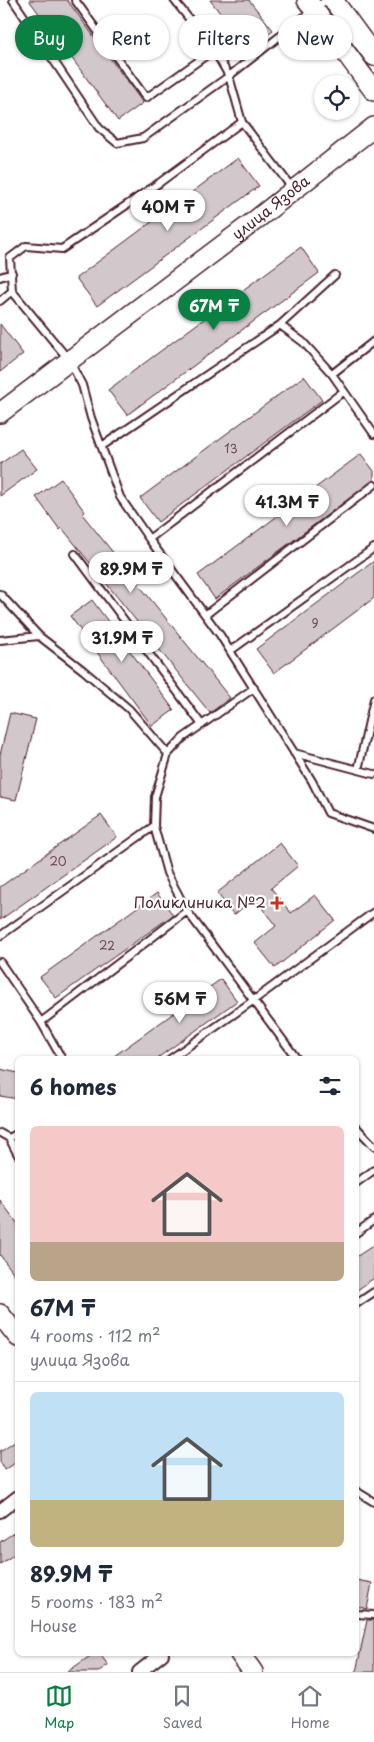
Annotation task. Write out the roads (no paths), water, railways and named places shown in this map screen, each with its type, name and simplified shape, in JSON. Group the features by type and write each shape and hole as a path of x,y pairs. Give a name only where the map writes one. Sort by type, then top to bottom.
{"street":[{"path":"332,0 374,56"},
{"path":"315,3 374,91"},
{"name":"улица Язова","path":"0,413 294,191 374,127"},
{"path":"0,1314 15,1333"},
{"path":"0,1510 15,1500"},
{"path":"139,1672 159,1656"},
{"path":"241,1656 253,1672"}],"lane":[{"path":"12,0 99,128 117,143 142,138 228,76 315,3"},
{"path":"75,0 146,98 200,60"},
{"path":"174,0 186,15"},
{"path":"219,60 228,76 242,122 294,191"},
{"path":"242,122 159,183 62,249 26,246 10,258 12,291 69,360 82,385 91,418 120,497 230,651 312,780 328,813 374,829"},
{"path":"0,277 12,273"},
{"path":"102,446 280,325 335,275"},
{"path":"0,301 12,291"},
{"path":"280,325 303,342 332,374 374,434"},
{"path":"332,374 374,341"},
{"path":"149,539 344,391"},
{"path":"205,615 374,485"},
{"path":"230,651 374,548"},
{"path":"76,554 202,725"},
{"path":"0,594 39,636 83,670 129,710 168,754"},
{"path":"0,640 39,636"},
{"path":"254,688 184,738 168,754 155,798 154,826 168,873 188,911 295,1056"},
{"path":"358,770 374,699"},
{"path":"294,753 374,774"},
{"path":"0,936 154,826"},
{"path":"41,1022 188,911"},
{"path":"174,1056 374,912"},
{"path":"0,962 41,1022 60,1056"},
{"path":"359,1131 374,1146"},
{"path":"0,1133 9,1138 15,1149"},
{"path":"9,1138 15,1135"},
{"path":"359,1181 374,1170"},
{"path":"359,1231 374,1220"},
{"path":"359,1302 374,1292"},
{"path":"359,1493 374,1502"},
{"path":"359,1614 374,1615"}],"place":[{"name":"Поликлиника №2","path":"277,903"}]}
